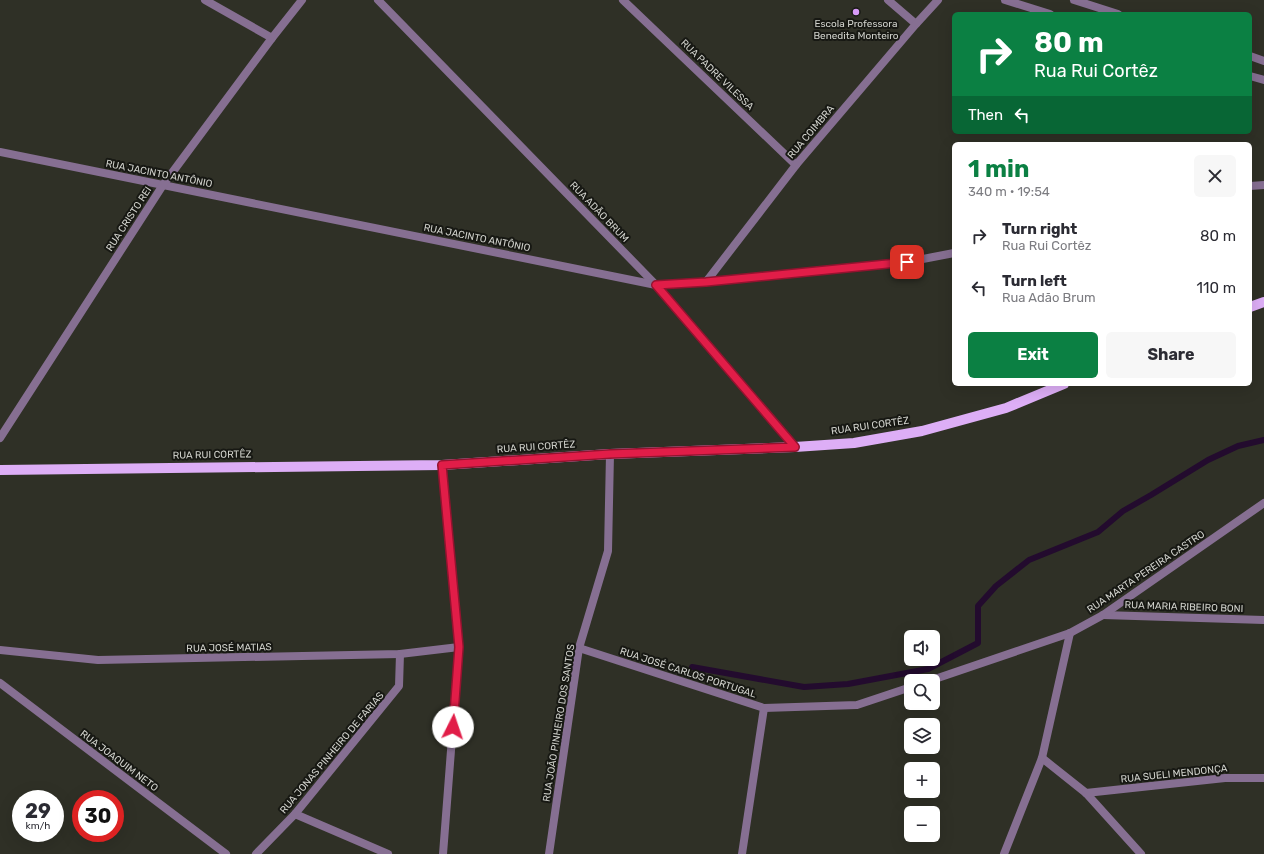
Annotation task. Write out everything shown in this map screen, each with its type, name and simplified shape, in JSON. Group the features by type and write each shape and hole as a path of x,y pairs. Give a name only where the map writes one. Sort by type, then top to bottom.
{"main road":[{"path":"1252,306 1264,302"},
{"name":"RUA RUI CORTÊZ","path":"0,470 442,465 610,454 795,447 854,443 922,431 1006,408 1059,386"}],"street":[{"path":"205,0 272,38"},
{"name":"RUA CRISTO REI","path":"0,438 163,185 302,0"},
{"name":"RUA ADÃO BRUM","path":"378,0 656,285 795,447"},
{"name":"RUA PADRE VILESSA","path":"623,0 796,165"},
{"path":"888,0 916,24"},
{"name":"RUA COIMBRA","path":"706,282 796,165 938,0"},
{"path":"1005,0 1044,12"},
{"path":"1074,0 1099,11"},
{"path":"1252,57 1264,61"},
{"path":"1252,77 1264,80"},
{"name":"RUA JACINTO ANTÔNIO","path":"0,152 656,285 706,282 907,262 952,254"},
{"path":"1252,186 1264,185"},
{"name":"RUA JOÃO PINHEIRO DOS SANTOS","path":"549,854 579,648 608,551 610,454"},
{"path":"442,465 459,647 443,854"},
{"name":"RUA MARTA PEREIRA CASTRO","path":"940,677 1070,633 1103,615 1264,503"},
{"name":"RUA MARIA RIBEIRO BONI","path":"1103,615 1264,620"},
{"path":"1004,854 1042,758 1070,633"},
{"name":"RUA JOSÉ MATIAS","path":"0,650 98,660 400,654 459,647"},
{"name":"RUA JOSÉ CARLOS PORTUGAL","path":"579,648 764,708 742,854"},
{"name":"RUA JONAS PINHEIRO DE FARIAS","path":"256,854 295,814 399,686 400,654"},
{"name":"RUA JOAQUIM NETO","path":"0,684 226,854"},
{"path":"764,708 857,705 904,689"},
{"path":"1042,758 1086,793 1141,854"},
{"name":"RUA SUELI MENDONÇA","path":"1086,793 1225,778 1264,778"},
{"path":"295,814 388,854"}],"waterway":[{"path":"692,667 804,687 848,684 928,669 978,643 978,606 996,586 1029,560 1098,532 1123,511 1208,460 1238,446 1264,440"}],"place":[{"name":"Escola Professora Benedita Monteiro","path":"856,12"}],"route":[{"path":"453,727 459,647 442,465 610,454 795,447 656,285 706,282 907,262"}]}
